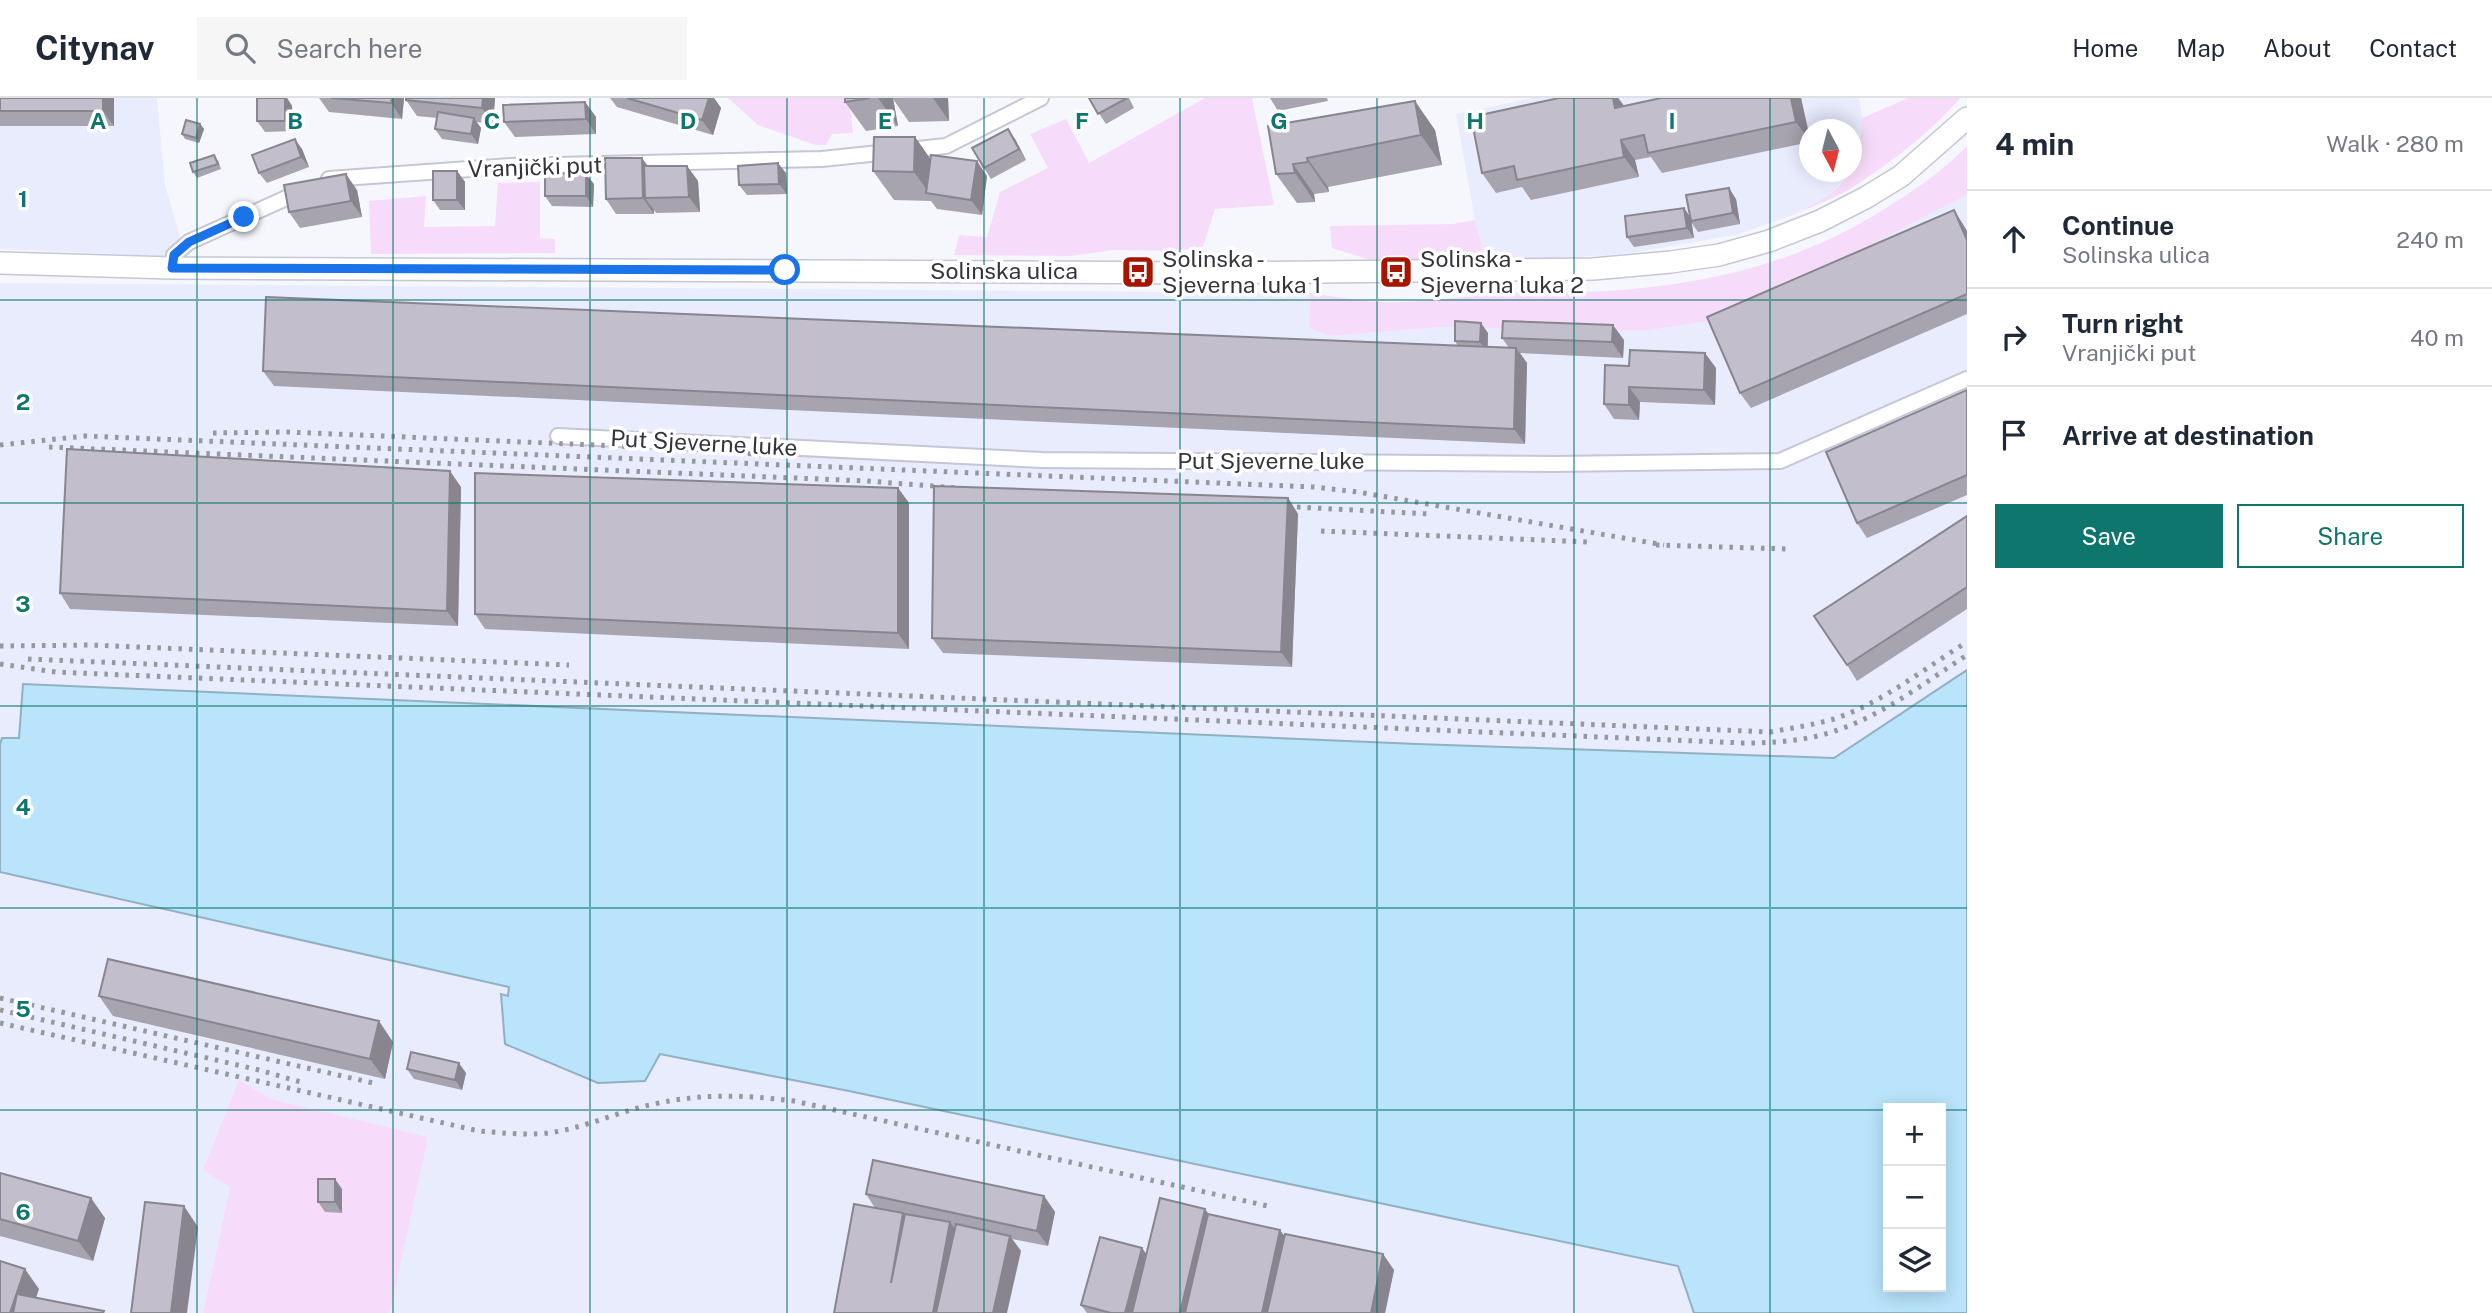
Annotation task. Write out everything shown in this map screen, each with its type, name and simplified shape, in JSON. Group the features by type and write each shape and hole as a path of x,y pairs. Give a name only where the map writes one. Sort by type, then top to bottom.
{"main road":[{"name":"Solinska ulica","path":"0,263 172,268 1199,273 1606,268 1719,255 1769,241 1821,221 1901,176 1967,118"}],"street":[{"name":"Vranjički put","path":"172,268 174,255 189,242 327,179 512,166 822,159 946,146 1041,98"},
{"name":"Put Sjeverne luke","path":"558,436 1042,460 1554,464 1780,461 1967,379"}],"shaded area":[{"path":"0,98 157,98 165,185 186,257 0,249"},
{"path":"728,98 849,98 853,133 832,134 826,145 816,145 758,125"},
{"path":"1205,98 1252,98 1274,205 1215,209 1203,247 1171,251 1114,250 1070,256 954,255 959,235 987,237 1000,192 1048,168 1030,134 1066,119 1089,163"},
{"path":"1533,98 1859,98 1862,118 1799,119 1799,182 1842,182 1828,196 1795,214 1736,235 1623,254 1545,259 1483,251 1456,114"},
{"path":"1908,98 1960,98 1922,136 1862,181 1862,118"},
{"path":"1967,146 1967,195 1728,318 1651,330 1443,327 1329,336 1309,328 1310,293 1389,302 1511,293 1608,291 1692,281 1758,266 1790,256 1852,228 1916,188"},
{"path":"540,182 540,238 555,239 555,253 371,254 369,201 426,196 424,227 495,226 498,183"},
{"path":"1842,182 1860,182 1843,193 1795,214 1833,192"},
{"path":"1967,195 1967,670 1834,758 1417,744 23,684 19,739 2,738 0,745 0,283 1310,293 1309,328 1329,336 1443,327 1651,330 1728,318"},
{"path":"1475,220 1483,251 1545,259 1371,260 1332,248 1330,226 1453,224"},
{"path":"0,872 509,987 508,997 502,995 660,1054 849,1091 1678,1266 1694,1313 390,1313 427,1137 271,1099 240,1081 230,1187 203,1313 0,1313"},
{"path":"239,1080 271,1099 428,1137 390,1313 203,1313 230,1187 203,1170"}],"water":[{"path":"1967,670 1967,1313 1694,1313 1678,1266 849,1091 660,1054 645,1081 598,1083 505,1044 501,994 508,996 509,987 0,872 0,745 2,738 19,738 23,684 1417,744 1834,758"}],"building":[{"path":"0,98 103,98 103,111 0,111"},
{"path":"257,98 285,98 285,121 257,121"},
{"path":"331,98 392,98 391,103"},
{"path":"406,98 483,98 482,108"},
{"path":"627,98 709,98 702,120"},
{"path":"845,98 870,98 845,102"},
{"path":"1089,98 1127,98 1098,114"},
{"path":"1559,98 1613,98 1615,108 1661,98 1791,98 1796,122 1648,153 1644,135 1621,140 1624,157 1517,180 1514,166 1482,173 1471,117"},
{"path":"1415,101 1421,135 1307,158 1308,162 1293,164 1295,173 1276,174 1268,126"},
{"path":"585,102 586,119 504,122 503,105"},
{"path":"438,112 474,118 471,134 435,129"},
{"path":"186,120 200,124 196,138 182,134"},
{"path":"1008,129 1019,149 984,168 972,148"},
{"path":"874,137 915,137 914,172 873,171"},
{"path":"295,139 301,157 259,173 252,155"},
{"path":"214,155 218,164 193,172 190,163"},
{"path":"931,155 977,161 971,200 926,193"},
{"path":"605,158 642,158 643,198 606,199"},
{"path":"778,163 779,184 739,185 738,166"},
{"path":"644,166 687,166 689,197 645,198"},
{"path":"433,171 457,171 457,200 433,200"},
{"path":"545,173 586,174 586,196 545,196"},
{"path":"346,174 351,201 289,212 284,185"},
{"path":"1729,188 1733,213 1691,221 1686,195"},
{"path":"1684,208 1687,228 1627,237 1625,216"},
{"path":"1954,210 1967,240 1967,294 1740,393 1707,317"},
{"path":"266,297 1516,348 1514,429 263,371"},
{"path":"1455,321 1481,323 1480,342 1455,341"},
{"path":"1503,321 1613,325 1612,342 1502,338"},
{"path":"1630,350 1705,353 1704,390 1629,387 1629,405 1604,404 1605,365 1629,366"},
{"path":"1967,390 1967,475 1857,523 1826,452"},
{"path":"67,449 450,471 447,611 60,593"},
{"path":"475,473 898,488 898,633 475,614"},
{"path":"934,486 1288,498 1281,652 932,638"},
{"path":"1967,516 1967,587 1847,665 1814,616"},
{"path":"108,959 379,1021 370,1059 99,996"},
{"path":"411,1052 459,1063 455,1080 407,1069"},
{"path":"873,1160 1044,1196 1037,1231 866,1194"},
{"path":"0,1173 91,1198 78,1241 0,1219"},
{"path":"318,1179 335,1179 335,1202 318,1202"},
{"path":"1160,1198 1205,1209 1180,1313 1132,1313"},
{"path":"145,1202 184,1206 171,1313 131,1313"},
{"path":"854,1204 903,1213 891,1283 905,1214 950,1222 933,1313 834,1313"},
{"path":"1208,1214 1280,1230 1262,1313 1185,1313"},
{"path":"956,1224 1010,1236 993,1313 936,1313"},
{"path":"1285,1234 1383,1254 1371,1313 1267,1313"},
{"path":"1100,1237 1142,1248 1125,1313 1111,1313 1081,1305"},
{"path":"0,1261 25,1269 10,1313 0,1313"},
{"path":"17,1294 104,1311 13,1313"}],"railway":[{"path":"213,433 287,432 689,449 779,456"},
{"path":"0,445 85,436 1314,487 1358,492 1664,545"},
{"path":"49,447 867,481 958,488"},
{"path":"1276,506 1430,514"},
{"path":"1321,531 1589,542"},
{"path":"1656,545 1789,549"},
{"path":"28,659 1770,732 1826,721 1852,712 1886,694 1967,642"},
{"path":"0,646 90,645 569,665"},
{"path":"0,664 56,672 1743,743 1800,739 1830,733 1851,725 1892,704 1967,655"},
{"path":"0,998 373,1083"},
{"path":"0,1010 259,1070 304,1083"},
{"path":"0,1023 479,1131 527,1134 555,1132 641,1107 690,1098 741,1096 776,1099 1268,1206"}],"place":[{"name":"Solinska - Sjeverna luka 1","path":"1138,272"},
{"name":"Solinska - Sjeverna luka 2","path":"1396,272"}],"route":[{"path":"244,217 189,242 174,255 172,268 785,270"}]}
